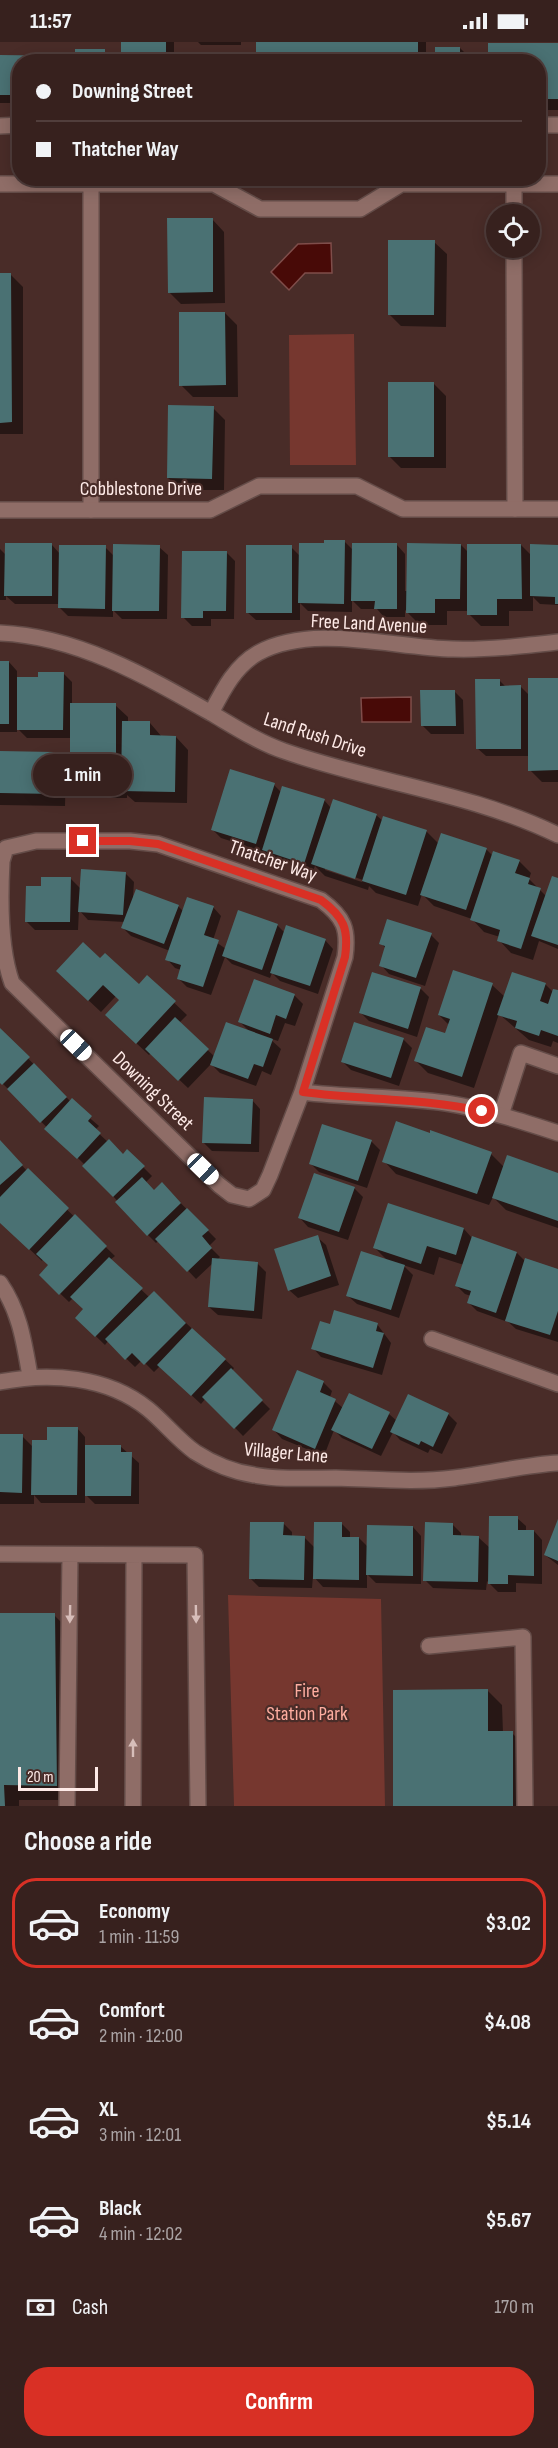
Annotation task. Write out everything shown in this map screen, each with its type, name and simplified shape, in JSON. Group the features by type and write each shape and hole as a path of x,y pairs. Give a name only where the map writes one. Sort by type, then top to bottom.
{"street":[{"path":"91,186 91,510"},
{"path":"218,186 260,209 360,209 398,186"},
{"path":"514,186 514,204"},
{"path":"514,258 515,509"},
{"name":"Cobblestone Drive","path":"0,510 210,510 259,486 357,486 403,509 558,509"},
{"name":"Land Rush Drive","path":"0,633 41,638 81,649 128,669 253,738 283,751 433,790 507,814 558,835"},
{"name":"Free Land Avenue","path":"211,713 225,686 238,668 258,653 281,644 316,639 351,640 454,650 558,642"},
{"name":"Thatcher Way","path":"6,848 36,841 130,841 158,844 321,900 334,910 344,924 348,940 345,957 303,1092"},
{"name":"Downing Street","path":"6,848 2,861 2,951 5,969 12,983 232,1195 249,1200 263,1190 303,1092"},
{"path":"501,1115 521,1053 558,1066"},
{"path":"303,1092 343,1097 394,1098 446,1103 501,1115 558,1133"},
{"path":"0,1283 10,1298 20,1321 30,1376"},
{"path":"432,1339 558,1384"},
{"name":"Villager Lane","path":"0,1382 30,1376 58,1377 92,1383 122,1393 146,1408 195,1452 225,1467 254,1475 423,1480 474,1475 524,1465 558,1463"},
{"path":"0,1554 195,1556 198,1806"},
{"path":"67,1806 70,1556"},
{"path":"133,1806 134,1556"},
{"path":"429,1646 523,1637 525,1806"}],"green space":[{"path":"354,334 356,465 290,465 289,335"},
{"name":"Fire Station Park","path":"228,1595 381,1599 385,1806 234,1806"}],"shaded area":[{"path":"331,243 332,273 305,273 289,290 271,272 298,244"},
{"path":"411,697 411,722 362,722 361,698"}],"building":[{"path":"121,42 166,42 166,54 121,54"},
{"path":"256,42 418,42 418,54 256,54"},
{"path":"488,43 558,43 558,99 546,99 546,54 488,54"},
{"path":"435,47 460,47 460,54 435,54"},
{"path":"75,49 105,49 105,54 75,54"},
{"path":"0,55 12,55 12,95 0,95"},
{"path":"167,218 213,218 213,292 168,293"},
{"path":"388,240 435,240 434,315 388,315"},
{"path":"0,273 11,273 12,422 0,423"},
{"path":"179,312 225,312 226,385 179,386"},
{"path":"388,382 434,382 434,457 388,457"},
{"path":"168,405 214,406 212,479 167,478"},
{"path":"324,540 345,540 344,604 298,603 299,543 324,543"},
{"path":"5,543 52,543 52,596 4,596"},
{"path":"352,543 397,543 397,609 374,609 375,601 351,601"},
{"path":"407,543 461,544 460,599 435,599 435,613 406,613"},
{"path":"113,544 160,545 159,611 112,611"},
{"path":"467,544 521,544 522,599 497,599 497,615 467,615"},
{"path":"530,544 558,545 558,604 555,604 555,597 530,596"},
{"path":"59,545 106,545 105,609 58,608"},
{"path":"246,545 292,545 292,613 246,613"},
{"path":"182,551 227,551 226,611 203,611 203,618 181,618"},
{"path":"0,661 9,661 9,724 0,724"},
{"path":"38,672 64,672 63,730 17,730 17,677 38,677"},
{"path":"528,678 558,678 558,770 528,771"},
{"path":"475,679 500,679 500,686 521,685 521,749 476,749"},
{"path":"420,690 455,690 456,726 421,726"},
{"path":"70,703 116,703 116,786 86,786 86,772 70,772"},
{"path":"122,721 150,721 150,735 176,736 175,792 121,791"},
{"path":"0,751 54,752 54,794 0,793"},
{"path":"230,769 275,783 256,844 211,830"},
{"path":"282,786 325,799 304,864 262,850"},
{"path":"333,799 377,814 355,879 311,864"},
{"path":"383,816 427,830 406,895 362,881"},
{"path":"441,833 487,848 466,910 420,895"},
{"path":"493,851 520,860 515,873 530,878 528,884 541,888 521,949 497,941 500,930 470,920"},
{"path":"81,869 126,872 123,915 78,912"},
{"path":"552,876 558,878 558,945 531,936"},
{"path":"41,877 71,877 70,922 25,922 26,886 41,886"},
{"path":"136,889 179,905 164,944 121,928"},
{"path":"187,897 214,906 204,935 219,940 203,987 177,979 181,965 165,960"},
{"path":"238,910 278,924 262,970 222,956"},
{"path":"387,919 432,933 416,978 379,966 385,946 379,944"},
{"path":"286,925 326,939 310,986 270,973"},
{"path":"83,942 100,958 105,953 139,984 147,975 176,1001 136,1044 105,1015 119,1000 103,985 88,1001 56,971"},
{"path":"453,970 493,983 462,1077 414,1061 426,1027 445,1033 450,1019 438,1015"},
{"path":"372,972 421,987 408,1029 359,1013"},
{"path":"512,972 546,983 540,1001 548,1004 553,989 558,990 558,1036 541,1030 539,1036 515,1028 517,1021 497,1015"},
{"path":"254,979 295,994 286,1019 276,1015 270,1034 238,1022"},
{"path":"175,1017 209,1049 178,1081 145,1049"},
{"path":"226,1022 273,1039 263,1067 254,1064 248,1079 210,1065"},
{"path":"354,1022 404,1038 391,1078 341,1062"},
{"path":"0,1028 30,1057 2,1085 0,1083"},
{"path":"34,1063 67,1097 40,1123 7,1089"},
{"path":"204,1097 253,1099 251,1144 202,1143"},
{"path":"72,1098 92,1116 88,1121 101,1133 77,1159 44,1129"},
{"path":"396,1121 430,1133 430,1130 492,1152 477,1194 382,1162"},
{"path":"322,1124 372,1140 358,1181 309,1164"},
{"path":"109,1139 123,1154 127,1149 145,1166 113,1197 82,1166"},
{"path":"0,1140 23,1165 0,1185"},
{"path":"507,1155 558,1173 558,1221 492,1198"},
{"path":"28,1168 69,1208 29,1250 0,1223 0,1197"},
{"path":"314,1173 355,1187 339,1232 298,1218"},
{"path":"142,1177 154,1190 162,1182 181,1203 147,1236 115,1202"},
{"path":"388,1203 464,1228 456,1255 427,1246 421,1264 373,1248"},
{"path":"187,1208 209,1230 202,1236 212,1248 187,1272 155,1239"},
{"path":"75,1214 107,1246 59,1295 39,1275 48,1265 36,1254"},
{"path":"318,1235 331,1276 288,1291 274,1249"},
{"path":"472,1236 517,1252 496,1313 467,1303 471,1291 455,1286"},
{"path":"361,1251 405,1265 391,1310 346,1296"},
{"path":"109,1257 143,1288 95,1337 75,1318 83,1309 70,1297"},
{"path":"212,1258 258,1262 254,1311 208,1307"},
{"path":"525,1258 558,1269 558,1311 550,1335 505,1321"},
{"path":"154,1291 186,1323 144,1365 132,1353 125,1360 105,1339"},
{"path":"334,1310 378,1323 376,1331 384,1333 373,1368 311,1349 320,1321 330,1324"},
{"path":"192,1328 226,1359 191,1396 157,1365"},
{"path":"231,1368 263,1400 234,1429 202,1397"},
{"path":"297,1370 324,1381 320,1392 336,1399 315,1449 272,1430"},
{"path":"349,1393 390,1412 372,1449 331,1430"},
{"path":"408,1394 449,1413 433,1447 421,1441 419,1445 390,1432"},
{"path":"47,1427 78,1427 77,1495 31,1495 32,1440 47,1440"},
{"path":"0,1434 23,1434 22,1493 0,1492"},
{"path":"85,1445 121,1445 121,1452 132,1452 131,1496 85,1496"},
{"path":"489,1516 518,1516 518,1530 534,1530 534,1576 508,1575 508,1584 488,1584"},
{"path":"558,1519 558,1561 544,1555"},
{"path":"250,1522 284,1522 283,1535 305,1536 304,1580 249,1579"},
{"path":"314,1522 342,1522 342,1537 359,1537 359,1580 313,1579"},
{"path":"425,1522 453,1523 453,1535 479,1536 478,1582 423,1581"},
{"path":"367,1525 413,1526 413,1576 366,1575"},
{"path":"0,1613 55,1613 57,1786 4,1785 5,1806 0,1806"},
{"path":"488,1689 488,1731 513,1731 513,1806 393,1806 393,1690"}],"route":[{"path":"83,841 130,841 158,844 321,900 334,910 344,924 348,940 345,957 303,1092 343,1097 394,1098 446,1103 482,1111"}]}
